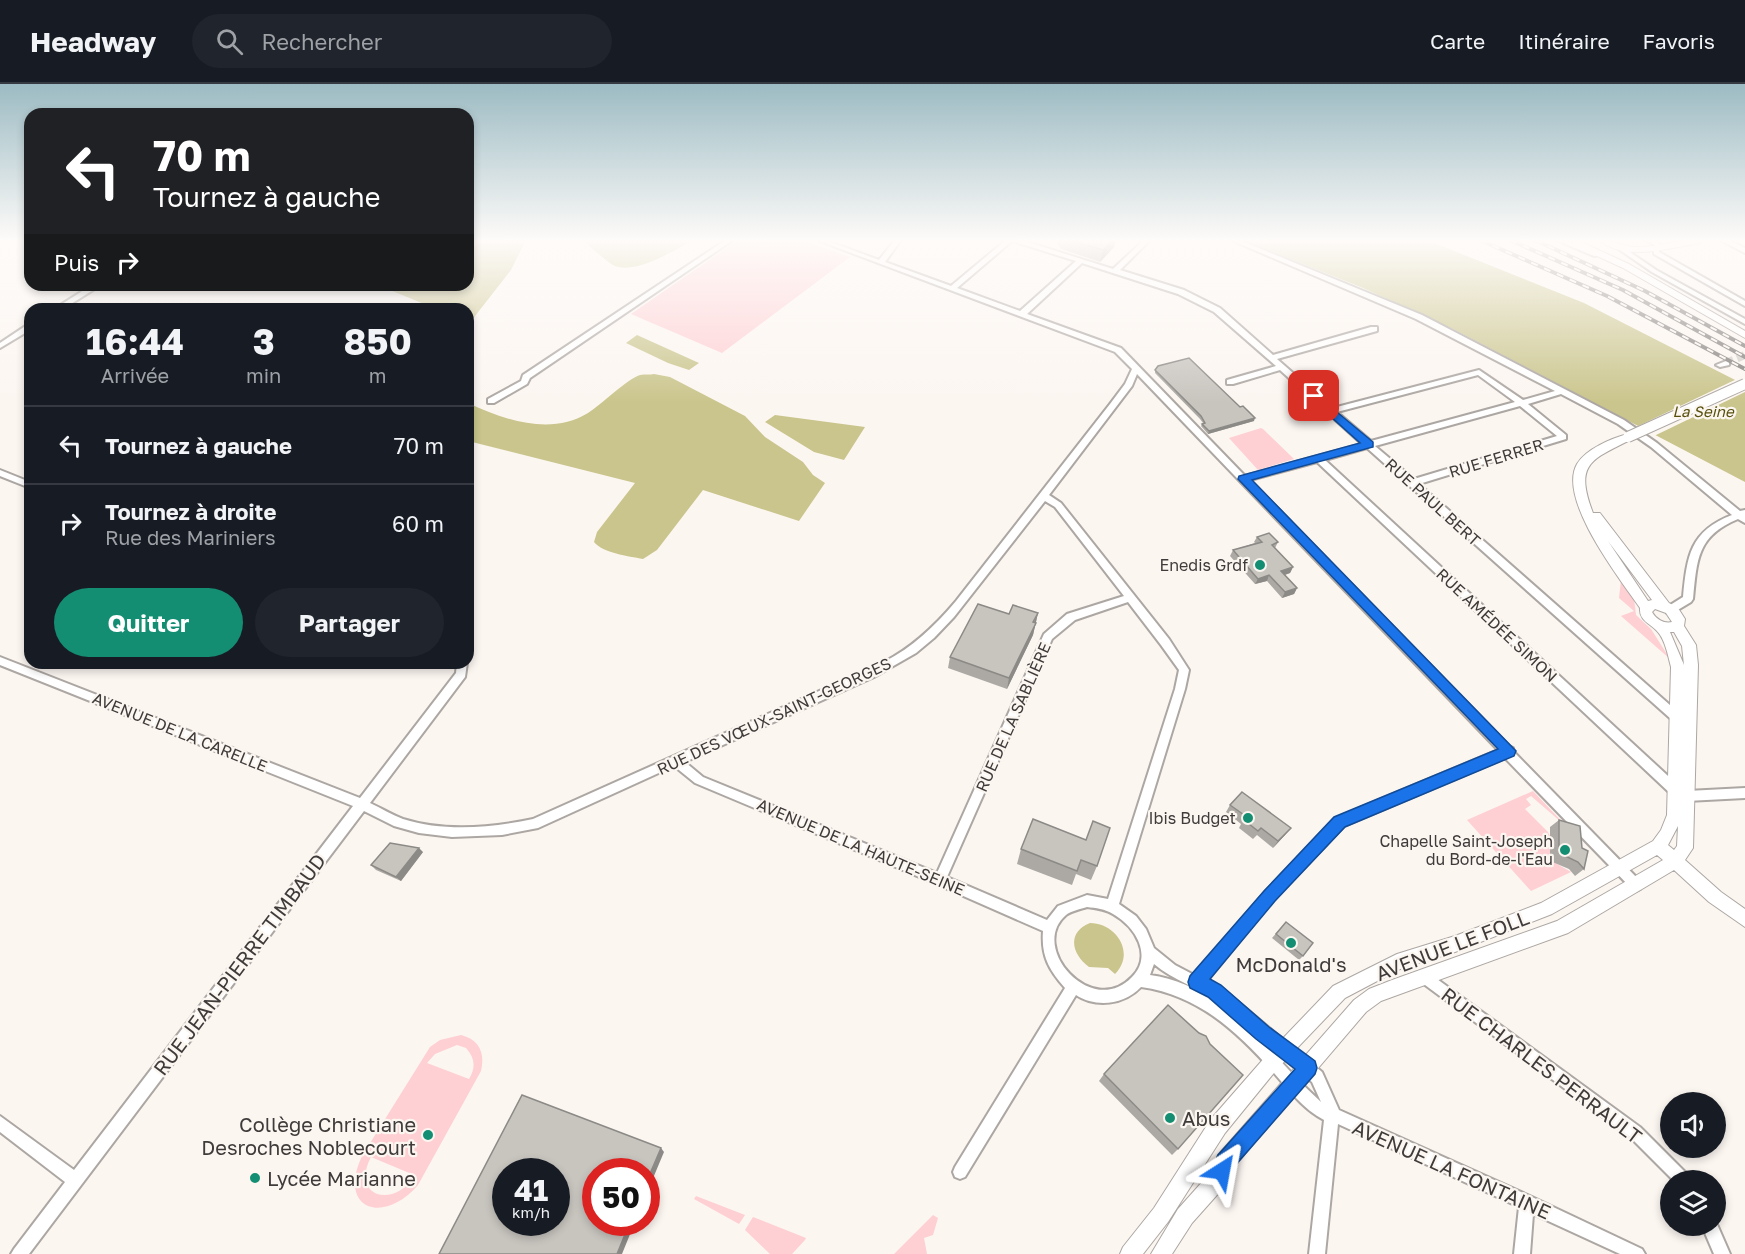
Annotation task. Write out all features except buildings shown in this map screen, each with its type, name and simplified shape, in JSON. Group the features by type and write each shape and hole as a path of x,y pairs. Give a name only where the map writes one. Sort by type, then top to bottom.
{"main road":[{"path":"1676,295 1745,335"},
{"path":"1684,295 1745,330"},
{"path":"1677,626 1669,628 1660,625 1647,616 1646,607 1611,557 1594,527 1578,484 1578,475 1587,459 1628,437 1745,384"},
{"path":"1586,506 1667,608 1678,617 1677,626 1689,645 1691,665 1682,793 1667,834 1658,846 1715,897 1745,919"},
{"path":"1646,607 1653,604 1667,608"},
{"path":"1660,625 1672,648 1678,667 1675,716 1685,848 1675,861"},
{"name":"AVENUE LE FOLL","path":"1161,1254 1185,1216 1218,1179 1225,1162 1289,1065 1327,1002 1357,981 1379,973 1397,962 1455,944 1546,909 1658,846"},
{"name":"AVENUE LE FOLL","path":"1130,1254 1161,1215 1218,1126 1375,995 1542,936 1562,927 1675,861"}],"street":[{"path":"68,303 81,295"},
{"path":"491,401 524,382 526,377 649,295"},
{"path":"971,295 1110,345 1118,350 1509,751 1636,885"},
{"path":"1023,314 1044,295"},
{"name":"RUE PAUL BERT","path":"1187,295 1208,304 1272,358 1675,716"},
{"path":"1365,295 1419,317 1564,391 1627,427 1654,445 1743,516"},
{"path":"1696,295 1745,322"},
{"path":"1730,295 1745,303"},
{"path":"1272,358 1374,329"},
{"path":"0,346 24,331"},
{"path":"1230,382 1282,367"},
{"name":"RUE DES VŒUX-SAINT-GEORGES","path":"361,804 401,823 417,827 466,832 519,828 548,820 877,670 920,644 933,633 1129,384 1136,368"},
{"path":"1330,411 1479,372 1522,403"},
{"path":"1244,479 1564,391"},
{"name":"RUE FERRER","path":"1412,483 1563,437 1522,403"},
{"name":"RUE AMÉDÉE SIMON","path":"1319,459 1682,793"},
{"path":"0,473 24,483"},
{"path":"1043,496 1058,505 1182,665 1184,676 1112,905"},
{"path":"1667,608 1688,599 1692,561 1701,536 1715,526 1743,516"},
{"name":"RUE DE LA SABLIÈRE","path":"940,880 1048,637 1071,617 1130,598"},
{"name":"AVENUE DE LA CARELLE","path":"0,661 361,804"},
{"name":"RUE JEAN-PIERRE TIMBAUD","path":"19,1254 361,804 460,669"},
{"path":"1197,982 1269,896 1340,822 1509,751"},
{"name":"AVENUE DE LA HAUTE-SEINE","path":"676,762 699,780 1050,928"},
{"path":"1682,793 1745,793"},
{"path":"1087,901 1112,905 1136,924 1143,936 1147,950 1146,966 1140,980 1124,993 1109,997 1094,996 1073,987 1062,978 1052,962 1047,945 1050,928 1058,914 1071,905 1087,901"},
{"path":"1147,950 1162,965 1214,991 1262,1033 1289,1065 1322,1112 1330,1117"},
{"name":"RUE CHARLES PERRAULT","path":"1426,977 1635,1132 1673,1170"},
{"path":"1140,980 1163,982 1200,998 1289,1065 1317,1077 1331,1105 1317,1254"},
{"path":"960,1172 1073,987"},
{"name":"AVENUE LA FONTAINE","path":"1330,1117 1339,1117 1637,1254"},
{"path":"0,1123 75,1180"},
{"path":"1522,1254 1527,1202"},
{"path":"1714,1236 1722,1254"}],"shaded area":[{"path":"659,295 800,295 722,353 631,314"},
{"path":"1261,428 1294,459 1258,470 1229,438"},
{"path":"1621,580 1634,599 1636,615 1651,629 1670,659 1621,616 1634,611 1619,598"},
{"path":"1533,791 1568,828 1531,796 1526,799 1531,805 1525,809 1548,832 1557,851 1550,849 1550,860 1571,872 1531,891 1467,820"},
{"path":"461,1035 473,1040 480,1048 481,1071 418,1185 405,1197 391,1205 379,1208 368,1206 360,1199 355,1189 356,1174 362,1156 430,1047 440,1040","holes":["457,1045 466,1048 473,1059 474,1067 469,1079 427,1063 435,1054","371,1157 414,1175 414,1176 396,1193 377,1194 370,1189 366,1181 366,1171"]},
{"path":"696,1196 745,1215 739,1224 694,1199"},
{"path":"933,1215 938,1218 933,1235 924,1238 927,1254 894,1254"},
{"path":"753,1217 806,1238 792,1254 770,1254 745,1230"}],"water":[{"path":"401,295 492,295 474,317 474,303 422,303"},
{"name":"La Seine","path":"1377,295 1563,295 1745,385 1745,482 1453,329"},
{"path":"637,335 699,363 689,370 668,363 626,343"},
{"path":"654,374 670,377 745,416 765,437 803,462 813,475 825,483 799,521 703,490 657,550 643,559 623,555 603,549 594,542 597,532 635,483 474,443 474,405 512,420 559,424 588,413 640,375"},
{"path":"775,415 865,427 844,460 814,452 765,422"},
{"path":"1090,923 1108,928 1120,941 1124,957 1115,974 1108,968 1089,967 1075,950 1075,937 1083,927"}],"pier":[{"path":"1739,378 1745,382 1745,392 1654,436 1636,427"}],"tunnel":[{"path":"1726,363 1745,355"}],"railway":[{"path":"1604,295 1745,369"},
{"path":"1631,295 1745,357"},
{"path":"1652,295 1745,346"}],"place":[{"name":"Enedis Grdf","path":"1260,565"},
{"name":"Ibis Budget","path":"1248,818"},
{"name":"Chapelle Saint-Joseph du Bord-de-l'Eau","path":"1565,850"},
{"name":"McDonald's","path":"1291,943"},
{"name":"Abus","path":"1170,1118"},
{"name":"Collège Christiane Desroches Noblecourt","path":"428,1135"},
{"name":"Lycée Marianne","path":"255,1178"}],"route":[{"path":"1222,1171 1225,1162 1279,1098 1308,1068 1262,1033 1214,991 1197,982 1269,896 1333,826 1509,751 1244,479 1369,444 1314,396"}]}
